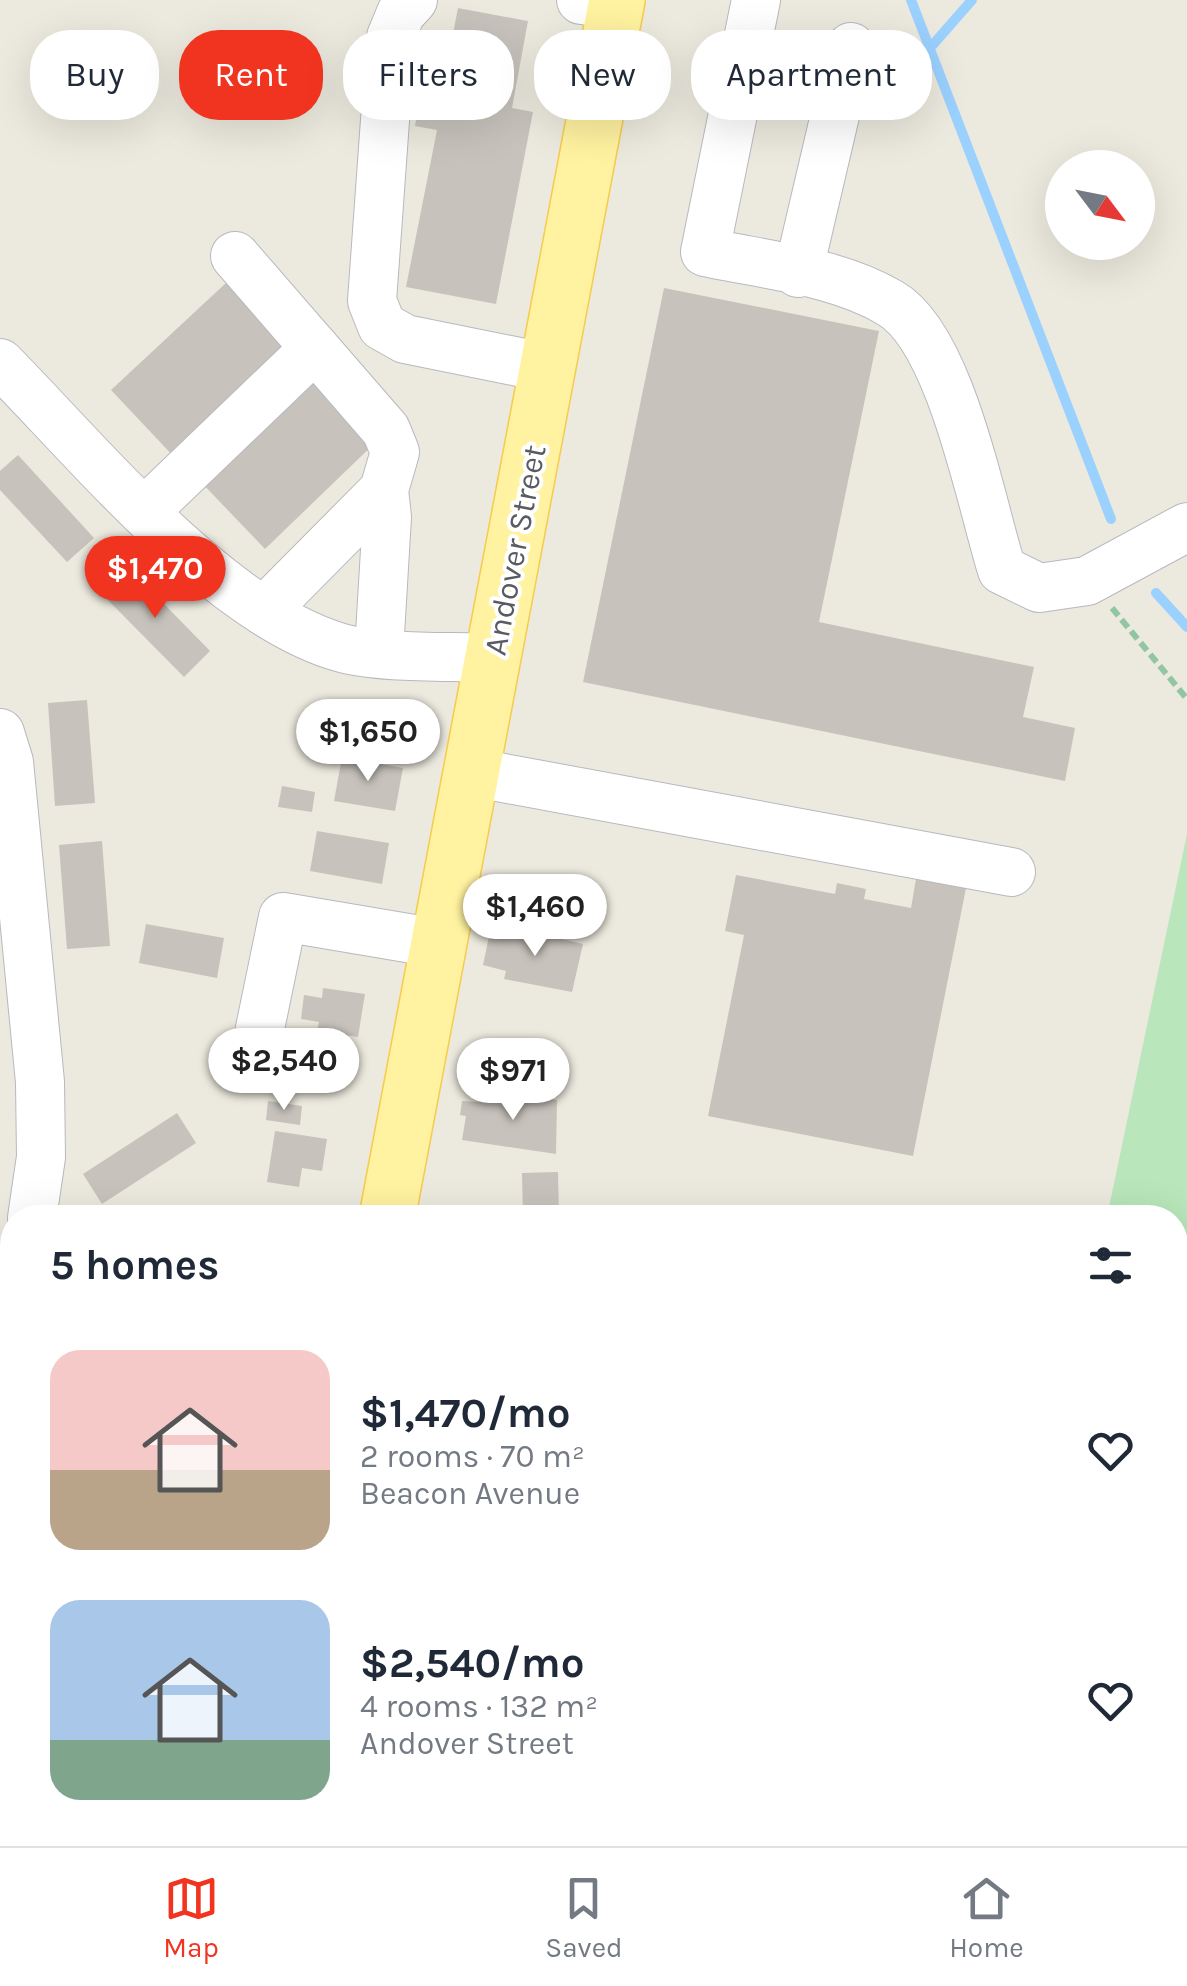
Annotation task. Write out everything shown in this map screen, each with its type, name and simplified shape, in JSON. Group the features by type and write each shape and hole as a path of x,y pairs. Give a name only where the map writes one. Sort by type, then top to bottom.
{"main road":[{"name":"Andover Street","path":"389,1205 550,368 605,1"}],"street":[{"path":"413,0 401,13 391,37 372,300 382,326 405,339 550,368"},
{"path":"756,0 705,252 852,284 895,304 928,347 966,435 1002,570 1038,588 1087,582 1187,527"},
{"path":"798,272 834,120"},
{"path":"235,256 386,430 395,452 384,490 387,516 379,651"},
{"path":"146,510 315,348"},
{"path":"0,363 196,560 264,612 344,649 494,658"},
{"path":"264,612 384,490"},
{"path":"0,733 9,762 40,1082 41,1157 34,1205"},
{"path":"471,772 1011,872"},
{"path":"257,1042 283,918 437,943"}],"path":[{"path":"1087,582 1154,654 1187,699"}],"green space":[{"path":"1187,834 1187,1205 1110,1205"}],"building":[{"path":"458,8 528,21 514,97 514,30 454,30"},
{"path":"514,108 533,112 496,304 406,287 437,130 415,126 416,120 514,120"},
{"path":"227,282 292,351 176,459 111,390"},
{"path":"664,288 879,331 819,622 1034,667 1023,717 1075,728 1065,781 583,682"},
{"path":"311,371 378,440 265,549 199,480"},
{"path":"18,455 94,538 67,562 0,490 0,471"},
{"path":"127,566 210,651 184,677 100,592"},
{"path":"87,700 95,803 55,806 48,703"},
{"path":"342,757 403,768 395,811 334,801"},
{"path":"282,786 315,792 312,812 278,807"},
{"path":"317,831 389,843 382,884 310,871"},
{"path":"102,841 110,946 67,949 59,845"},
{"path":"917,873 967,883 913,1156 708,1116 744,935 725,931 736,875 835,894 837,883 866,889 864,899 911,908"},
{"path":"146,924 224,938 217,978 139,963"},
{"path":"509,927 583,944 572,992 504,979 506,971 483,965 490,932 507,936"},
{"path":"323,988 365,994 358,1037 317,1031 319,1022 301,1019 304,995 322,998"},
{"path":"516,1093 557,1100 556,1154 462,1140 466,1116 460,1115 462,1101 514,1104"},
{"path":"268,1101 302,1106 300,1125 266,1120"},
{"path":"177,1113 196,1143 102,1204 83,1174"},
{"path":"275,1131 327,1139 322,1171 302,1168 299,1187 267,1182"},
{"path":"558,1172 559,1205 523,1205 522,1173"}],"waterway":[{"path":"911,0 1111,519"},
{"path":"932,46 972,0"},
{"path":"1156,593 1187,627"}]}
